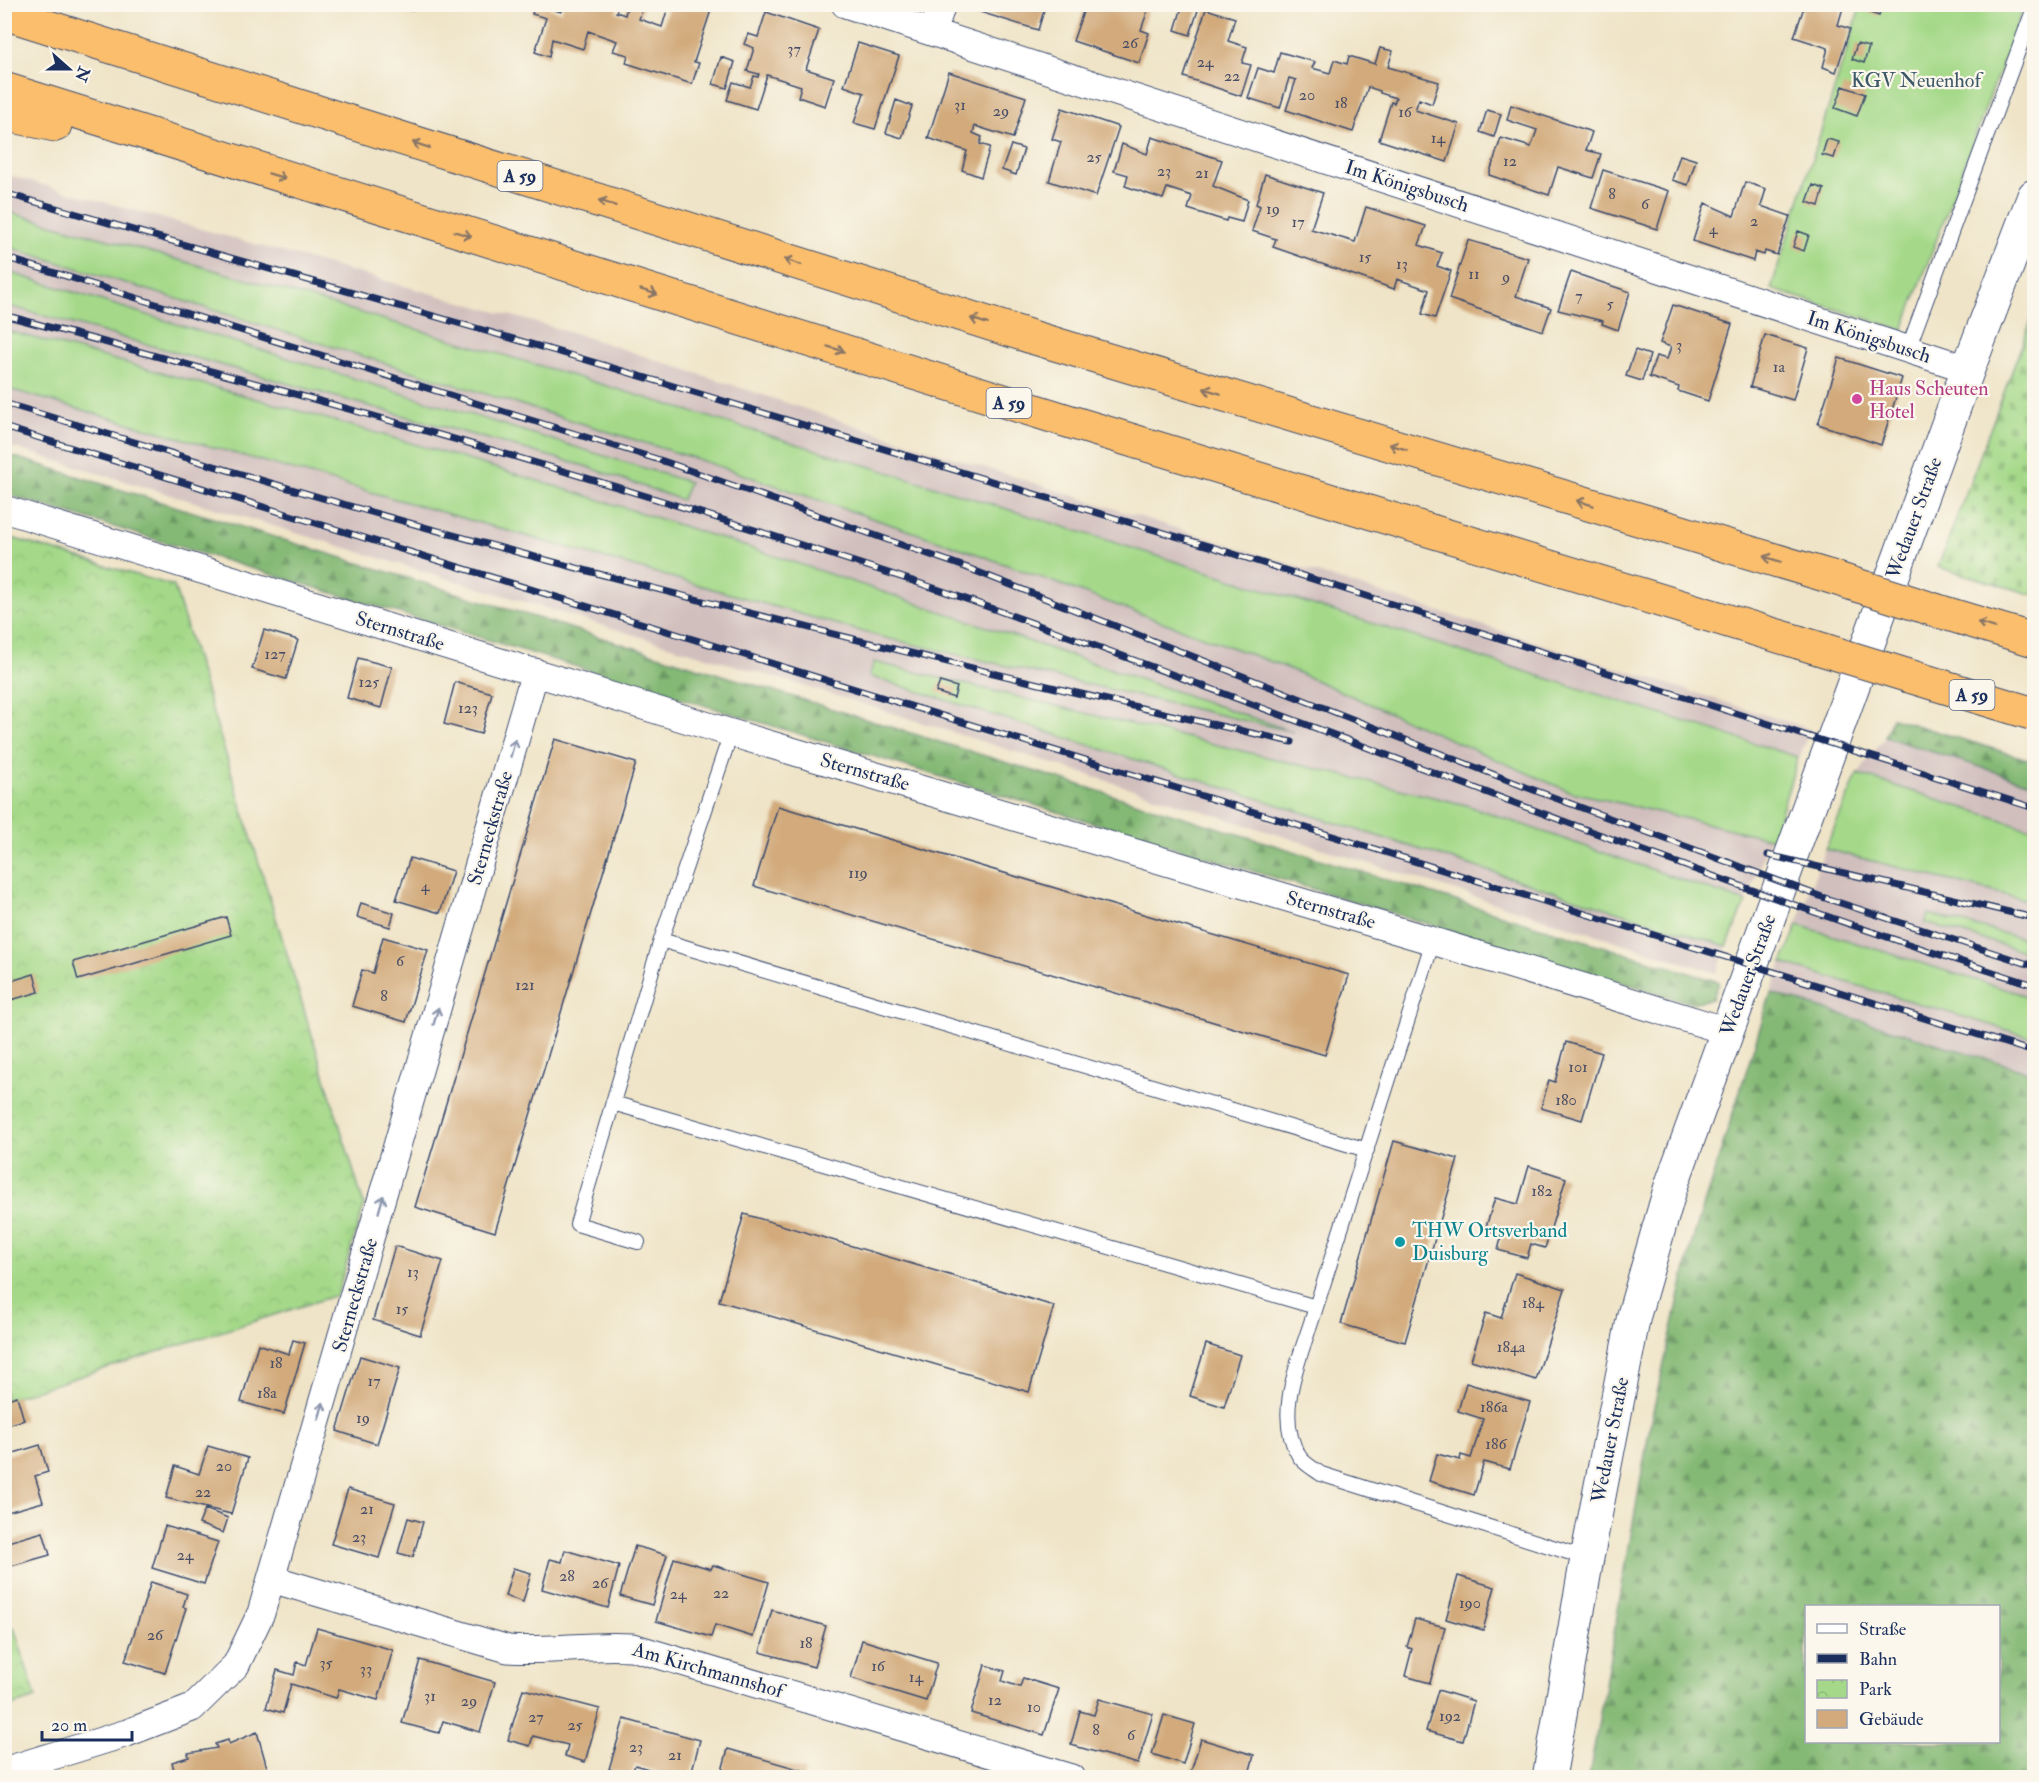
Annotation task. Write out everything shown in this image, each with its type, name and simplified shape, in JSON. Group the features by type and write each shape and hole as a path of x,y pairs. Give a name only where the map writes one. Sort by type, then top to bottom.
{"highway":[{"name":"A 59","path":"4,13 1023,335 2034,640"},
{"name":"A 59","path":"4,89 221,159 1071,422 2034,714"},
{"name":"A 59","path":"4,114 221,159"}],"street":[{"name":"Im Königsbusch","path":"845,4 1968,369"},
{"path":"933,32 942,4"},
{"name":"Wedauer Straße","path":"1549,1778 1587,1558 1634,1315 1671,1186 1968,369 2034,196"},
{"name":"Sternstraße","path":"4,509 731,733 1433,940 1727,1031"},
{"name":"Sterneckstraße","path":"4,1771 127,1733 192,1708 236,1665 261,1613 272,1579 536,672"},
{"name":"Am Kirchmannshof","path":"272,1579 508,1649 540,1651 596,1645 632,1647 1071,1778"}],"lane":[{"path":"1908,349 2034,8"},
{"path":"638,1242 577,1224 661,940 731,733"},
{"path":"661,940 1367,1150"},
{"path":"1433,940 1288,1402 1288,1433 1300,1459 1321,1474 1587,1558"},
{"path":"613,1103 1316,1307"}],"shaded area":[{"path":"4,174 580,335 945,455 1810,729 1746,902 1466,805 874,663 869,676 1727,946 1717,973 860,703 5,445 5,388 881,637 1286,731 164,372 5,330 5,305 585,466 682,500 689,482 5,271"},
{"path":"1885,737 2034,784 2034,1073 1771,993 1825,849 1858,774"}],"green space":[{"name":"KGV Neuenhof","path":"1861,5 2024,5 1903,330 1771,289"},
{"path":"5,211 680,408 1798,757 1773,839 1568,791 1285,667 969,551 697,459 5,246"},
{"path":"4,271 689,482 682,500 585,466 5,305"},
{"path":"2034,313 2034,595 1938,567"},
{"path":"4,330 342,423 593,498 831,574 1294,732 881,637 5,388"},
{"path":"5,454 1719,982 1712,999 1690,1003 5,494"},
{"path":"5,536 174,586 364,1205 337,1295 5,1400"},
{"path":"874,662 1466,805 1746,902 1727,946 869,676"},
{"path":"1892,718 2034,761 2034,784 1885,737"},
{"path":"1858,774 2034,830 2034,902 1825,849"},
{"path":"1928,914 2034,941 2034,954 1925,923"},
{"path":"1798,925 2034,998 2034,1038 1782,963"},
{"path":"1771,993 2034,1073 2034,1777 1589,1777 1651,1420 1692,1242"},
{"path":"14,1627 36,1698 5,1708 5,1630"}],"building":[{"path":"399,4 414,4 412,11 398,7"},
{"path":"535,4 551,4 549,8 561,12 564,4 619,4 616,12 625,15 628,4 642,4 644,5 639,19 662,27 669,4 713,4 694,62 699,63 692,84 626,63 628,55 613,51 617,41 588,31 583,49 552,39 549,57 535,52 546,18 532,14"},
{"path":"982,4 1046,4 1038,30 980,12"},
{"path":"1071,4 1150,4 1141,30 1149,33 1139,63 1073,41 1083,12 1070,7"},
{"path":"1183,4 1200,4 1190,35 1175,30"},
{"path":"1805,4 1844,4 1838,25 1850,29 1836,72 1823,67 1828,48 1794,37"},
{"path":"1869,4 1882,4 1879,16 1867,12"},
{"path":"1206,9 1235,18 1228,41 1247,47 1242,63 1251,65 1241,96 1184,77"},
{"path":"766,12 819,30 806,69 834,78 825,106 798,97 801,86 767,75 756,109 727,100 733,82 750,87 754,76 758,77 759,74 747,71 754,48 744,44 748,34 758,37"},
{"path":"858,43 899,56 875,129 854,123 864,93 844,86"},
{"path":"1857,44 1869,47 1864,63 1852,59"},
{"path":"1380,48 1393,51 1388,67 1439,82 1432,104 1419,99 1415,110 1459,124 1447,162 1379,140 1391,102 1394,103 1396,98 1368,87 1353,132 1286,110 1296,80 1289,78 1280,108 1248,98 1258,68 1274,73 1280,52 1315,62 1312,68 1330,73 1334,60 1347,64 1349,56 1375,64"},
{"path":"721,57 735,62 727,88 713,84"},
{"path":"949,72 1026,97 1013,138 975,126 973,133 982,137 980,144 990,147 981,177 962,170 967,151 928,138"},
{"path":"1843,86 1865,94 1857,116 1835,108"},
{"path":"896,100 912,106 902,138 886,133"},
{"path":"1511,105 1592,132 1586,150 1601,154 1593,178 1558,167 1549,195 1489,175 1501,138 1531,147 1537,130 1507,120"},
{"path":"1062,108 1119,127 1096,196 1049,181 1061,142 1052,139"},
{"path":"1487,110 1501,114 1494,137 1480,132"},
{"path":"1152,137 1222,160 1213,186 1248,200 1242,222 1227,218 1226,221 1188,209 1192,196 1167,188 1163,199 1125,186 1128,175 1114,171 1122,144 1147,154"},
{"path":"1827,139 1839,142 1834,158 1822,155"},
{"path":"1011,145 1024,149 1016,175 1002,170"},
{"path":"1680,155 1696,160 1688,185 1672,180"},
{"path":"1603,170 1669,191 1657,229 1591,208"},
{"path":"1265,174 1323,193 1311,229 1355,242 1366,207 1426,226 1419,245 1442,253 1437,266 1451,271 1435,318 1422,314 1429,290 1397,279 1394,289 1273,247 1276,239 1252,231 1260,206 1256,204"},
{"path":"1745,182 1766,189 1761,206 1790,216 1777,255 1765,251 1764,255 1755,252 1753,261 1693,241 1705,203 1734,216"},
{"path":"1813,185 1824,189 1819,206 1807,202"},
{"path":"1798,231 1809,235 1804,251 1793,247"},
{"path":"1468,240 1528,258 1516,296 1551,308 1543,331 1449,299"},
{"path":"1571,272 1630,292 1618,330 1602,324 1603,321 1558,310"},
{"path":"1673,305 1732,324 1708,401 1678,391 1679,387 1649,377 1656,356 1667,359 1671,347 1660,343"},
{"path":"1765,335 1808,348 1793,400 1750,387"},
{"path":"1635,350 1650,355 1642,381 1626,376"},
{"path":"1839,358 1902,378 1881,445 1818,424"},
{"path":"264,630 298,640 286,679 252,669"},
{"path":"358,658 392,667 381,708 347,698"},
{"path":"455,682 492,693 481,734 444,724"},
{"path":"940,682 957,687 954,698 936,692"},
{"path":"555,739 636,763 495,1232 415,1207"},
{"path":"778,806 1349,975 1325,1055 754,886"},
{"path":"410,858 453,871 440,913 396,900"},
{"path":"361,903 394,913 390,927 357,917"},
{"path":"226,917 231,935 78,980 73,962"},
{"path":"383,937 428,950 406,1022 352,1006 362,970 373,973"},
{"path":"34,974 39,992 4,1002 4,983"},
{"path":"1566,1042 1602,1053 1582,1120 1541,1108 1549,1080 1555,1082"},
{"name":"THW Ortsverband Duisburg","path":"1394,1141 1458,1159 1405,1342 1341,1324"},
{"path":"1529,1166 1566,1178 1545,1248 1531,1244 1527,1258 1498,1250 1502,1235 1485,1230 1495,1198 1518,1204"},
{"path":"744,1214 1054,1306 1029,1392 719,1301"},
{"path":"395,1246 443,1261 420,1335 373,1320"},
{"path":"1515,1273 1565,1289 1536,1380 1471,1360 1486,1313 1501,1318"},
{"path":"293,1340 305,1343 284,1414 241,1402 258,1344 289,1354"},
{"path":"1206,1344 1240,1355 1224,1407 1190,1396"},
{"path":"360,1356 400,1368 377,1444 337,1431"},
{"path":"1466,1383 1530,1402 1510,1469 1484,1462 1474,1495 1429,1481 1437,1454 1460,1460 1461,1455 1471,1458 1483,1419 1458,1411"},
{"path":"17,1396 24,1420 4,1426 4,1400"},
{"path":"40,1445 48,1472 35,1476 43,1502 4,1513 4,1456"},
{"path":"208,1446 248,1458 231,1514 166,1498 175,1466 199,1474"},
{"path":"348,1489 395,1503 379,1558 331,1544"},
{"path":"205,1509 228,1518 223,1533 199,1524"},
{"path":"408,1518 423,1522 413,1557 398,1553"},
{"path":"165,1526 218,1542 204,1584 152,1568"},
{"path":"43,1532 50,1555 4,1568 4,1543"},
{"path":"635,1546 667,1555 652,1605 620,1596"},
{"path":"565,1550 619,1566 608,1608 542,1589 550,1559 562,1562"},
{"path":"674,1558 711,1569 713,1565 769,1582 753,1637 715,1625 711,1637 656,1621"},
{"path":"513,1568 531,1573 523,1602 505,1596"},
{"path":"1458,1576 1495,1587 1483,1630 1446,1619"},
{"path":"151,1582 187,1594 183,1607 186,1608 165,1673 125,1661"},
{"path":"772,1610 826,1626 814,1667 760,1652"},
{"path":"1415,1619 1445,1627 1430,1683 1405,1676 1412,1649 1407,1647"},
{"path":"317,1628 393,1650 378,1700 339,1689 336,1698 291,1684 283,1713 266,1708 277,1670 294,1675 297,1662 306,1665"},
{"path":"862,1640 937,1663 926,1701 851,1678"},
{"path":"420,1660 495,1682 480,1732 443,1721 439,1733 402,1723"},
{"path":"985,1665 1005,1671 1002,1681 1020,1687 1023,1678 1059,1689 1044,1735 971,1713"},
{"path":"523,1689 600,1709 585,1762 565,1756 568,1745 533,1736 530,1746 508,1740"},
{"path":"1438,1690 1474,1701 1463,1741 1426,1731"},
{"path":"1099,1699 1153,1714 1138,1764 1071,1745 1080,1711 1094,1715"},
{"path":"1164,1715 1195,1724 1183,1764 1152,1754"},
{"path":"624,1719 700,1740 690,1778 667,1778 668,1775 635,1765 631,1776 609,1769"},
{"path":"257,1732 270,1778 152,1778 174,1770 172,1762 189,1757 188,1753 217,1748 215,1744 228,1740 229,1744"},
{"path":"1201,1739 1254,1755 1248,1778 1189,1778"},
{"path":"728,1749 805,1771 803,1778 720,1778"}],"railway":[{"path":"4,193 573,356 1215,548 2034,808"},
{"path":"4,257 663,461 965,567 1523,786 1822,897 2034,966"},
{"path":"4,315 496,451 692,510 920,583 1097,646 1630,846 1899,941 2034,985"},
{"path":"4,403 375,513 535,557 967,667 1292,742"},
{"path":"4,427 2034,1052"},
{"path":"1768,855 2034,918"}],"place":[{"name":"Haus Scheuten Hotel","path":"1857,399"},
{"name":"THW Ortsverband Duisburg","path":"1400,1242"}]}
